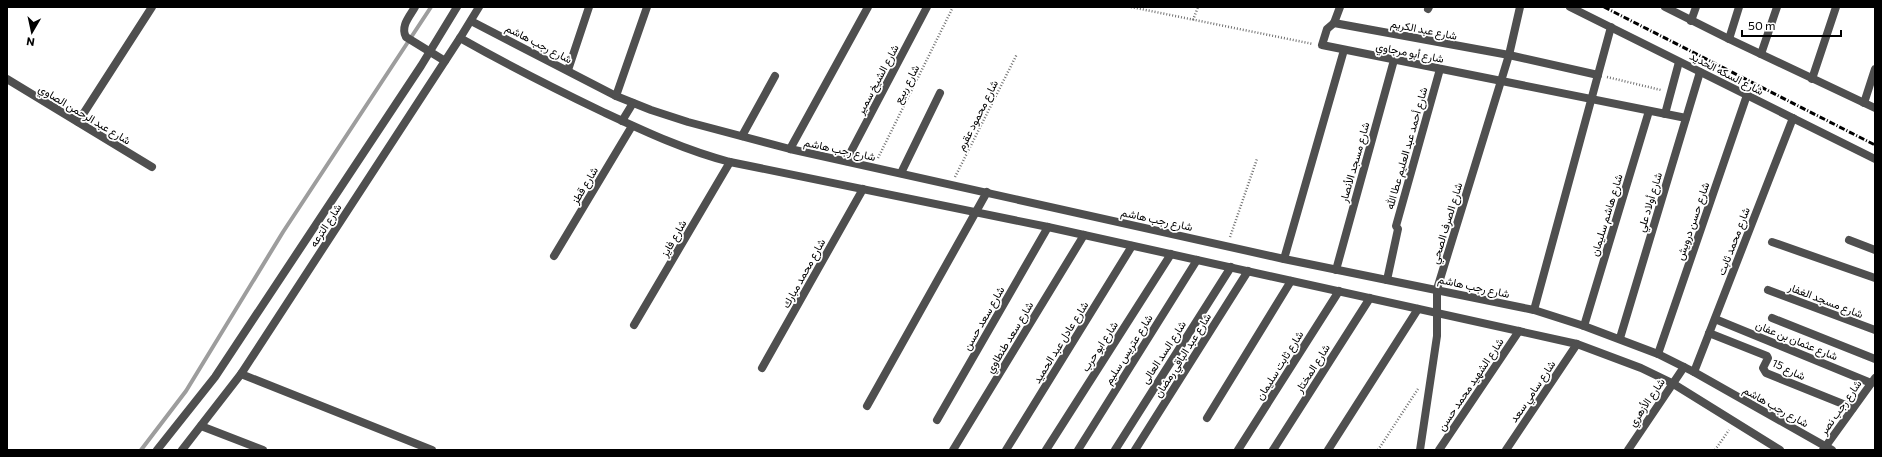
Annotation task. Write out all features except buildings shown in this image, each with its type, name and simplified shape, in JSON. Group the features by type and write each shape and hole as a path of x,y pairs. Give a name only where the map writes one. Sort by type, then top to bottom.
{"street":[{"path":"78,122 152,7"},
{"path":"415,7 404,25 404,34 421,47 445,61"},
{"path":"158,450 215,377 421,66 458,7"},
{"name":"شارع الترعه","path":"182,450 241,374 471,22 479,7"},
{"path":"568,70 589,7"},
{"path":"616,96 648,7"},
{"path":"790,149 868,7"},
{"name":"شارع الشيخ سمير","path":"846,161 927,7"},
{"path":"1322,45 1327,29 1334,23 1340,7"},
{"name":"شارع الصرف الصحي","path":"1420,450 1436,336 1437,289 1510,55 1519,7"},
{"name":"شارع السكه الحديد","path":"1570,7 1875,160"},
{"path":"1666,7 1691,21 1875,108"},
{"path":"1691,21 1696,7"},
{"path":"1729,39 1739,7"},
{"path":"1761,54 1777,7"},
{"path":"1812,79 1836,7"},
{"name":"شارع رجب هاشم","path":"471,22 568,70 616,96 680,119 742,136 790,149 1228,245 1284,259 1534,310 1620,338 1658,354 1694,372 1827,449"},
{"name":"شارع عبد الكريم","path":"1334,23 1420,40 1510,55"},
{"path":"1534,310 1611,27"},
{"path":"460,38 511,67 632,126 690,151 730,162 1048,227 1577,344 1641,368 1672,383 1780,450"},
{"name":"شارع أبو مرجاوي","path":"1322,45 1686,118"},
{"path":"1284,259 1344,50"},
{"path":"1510,55 1598,75"},
{"name":"شارع مسجد الأنصار","path":"1336,270 1394,60"},
{"path":"1665,114 1679,62"},
{"path":"1864,103 1875,68"},
{"name":"شارع أحمد عبد العليم عطا الله","path":"1387,280 1398,230 1396,226 1440,69"},
{"name":"شارع أولاد علي","path":"1620,338 1700,72"},
{"path":"742,136 775,76"},
{"name":"شارع عبد الرحمن الصاوي","path":"7,79 152,167"},
{"path":"900,173 940,93"},
{"name":"شارع حسن درويش","path":"1658,354 1747,95"},
{"path":"622,121 633,103"},
{"name":"شارع هاشم سليمان","path":"1584,326 1650,111"},
{"name":"شارع محمد ثابت","path":"1694,372 1793,118"},
{"name":"شارع قطز","path":"554,256 632,126"},
{"name":"شارع فايز","path":"634,325 730,162"},
{"name":"شارع محمد مبارك","path":"762,368 863,189"},
{"path":"868,406 987,192"},
{"name":"شارع سعد حسن","path":"937,420 1048,227"},
{"name":"شارع سعد طنطاوي","path":"953,450 1084,235"},
{"path":"1849,240 1875,250"},
{"path":"1772,242 1875,278"},
{"name":"شارع عادل عبد الحميد","path":"1006,450 1132,246"},
{"name":"شارع ابو حرب","path":"1046,450 1171,254"},
{"name":"شارع عتريس سليم","path":"1078,450 1197,260"},
{"name":"شارع السد العالى","path":"1115,450 1231,267"},
{"name":"شارع عبد الباقي رمضان","path":"1135,450 1248,271"},
{"path":"1207,418 1291,281"},
{"name":"شارع مسجد الغفار","path":"1768,290 1875,330"},
{"name":"شارع ثابت سليمان","path":"1238,450 1339,291"},
{"name":"شارع المختار","path":"1273,450 1370,298"},
{"path":"1328,450 1418,308"},
{"path":"1772,318 1875,359"},
{"name":"شارع عثمان بن عفان","path":"1715,319 1873,381"},
{"name":"شارع الشهيد محمد حسن","path":"1439,450 1519,331"},
{"name":"شارع 15","path":"1709,333 1767,356 1768,358 1763,368 1766,373 1854,408"},
{"name":"شارع سامي سعد","path":"1506,450 1577,344"},
{"name":"شارع الأزهري","path":"1628,450 1684,367"},
{"path":"241,374 432,450"},
{"name":"شارع رجب نصر","path":"1827,449 1873,381"},
{"path":"201,426 263,450"}],"path":[{"name":"شارع ربيع","path":"873,167 953,7"},
{"path":"1131,7 1322,45"},
{"path":"1193,20 1198,7"},
{"name":"شارع محمود عقرم","path":"951,184 1017,54"},
{"path":"1598,75 1671,92"},
{"path":"1228,245 1257,159"},
{"path":"1378,450 1419,387"},
{"path":"1715,450 1734,422"}],"waterway":[{"path":"141,450 186,391 283,232 431,7"}],"railway":[{"path":"1604,7 1875,145"}]}
